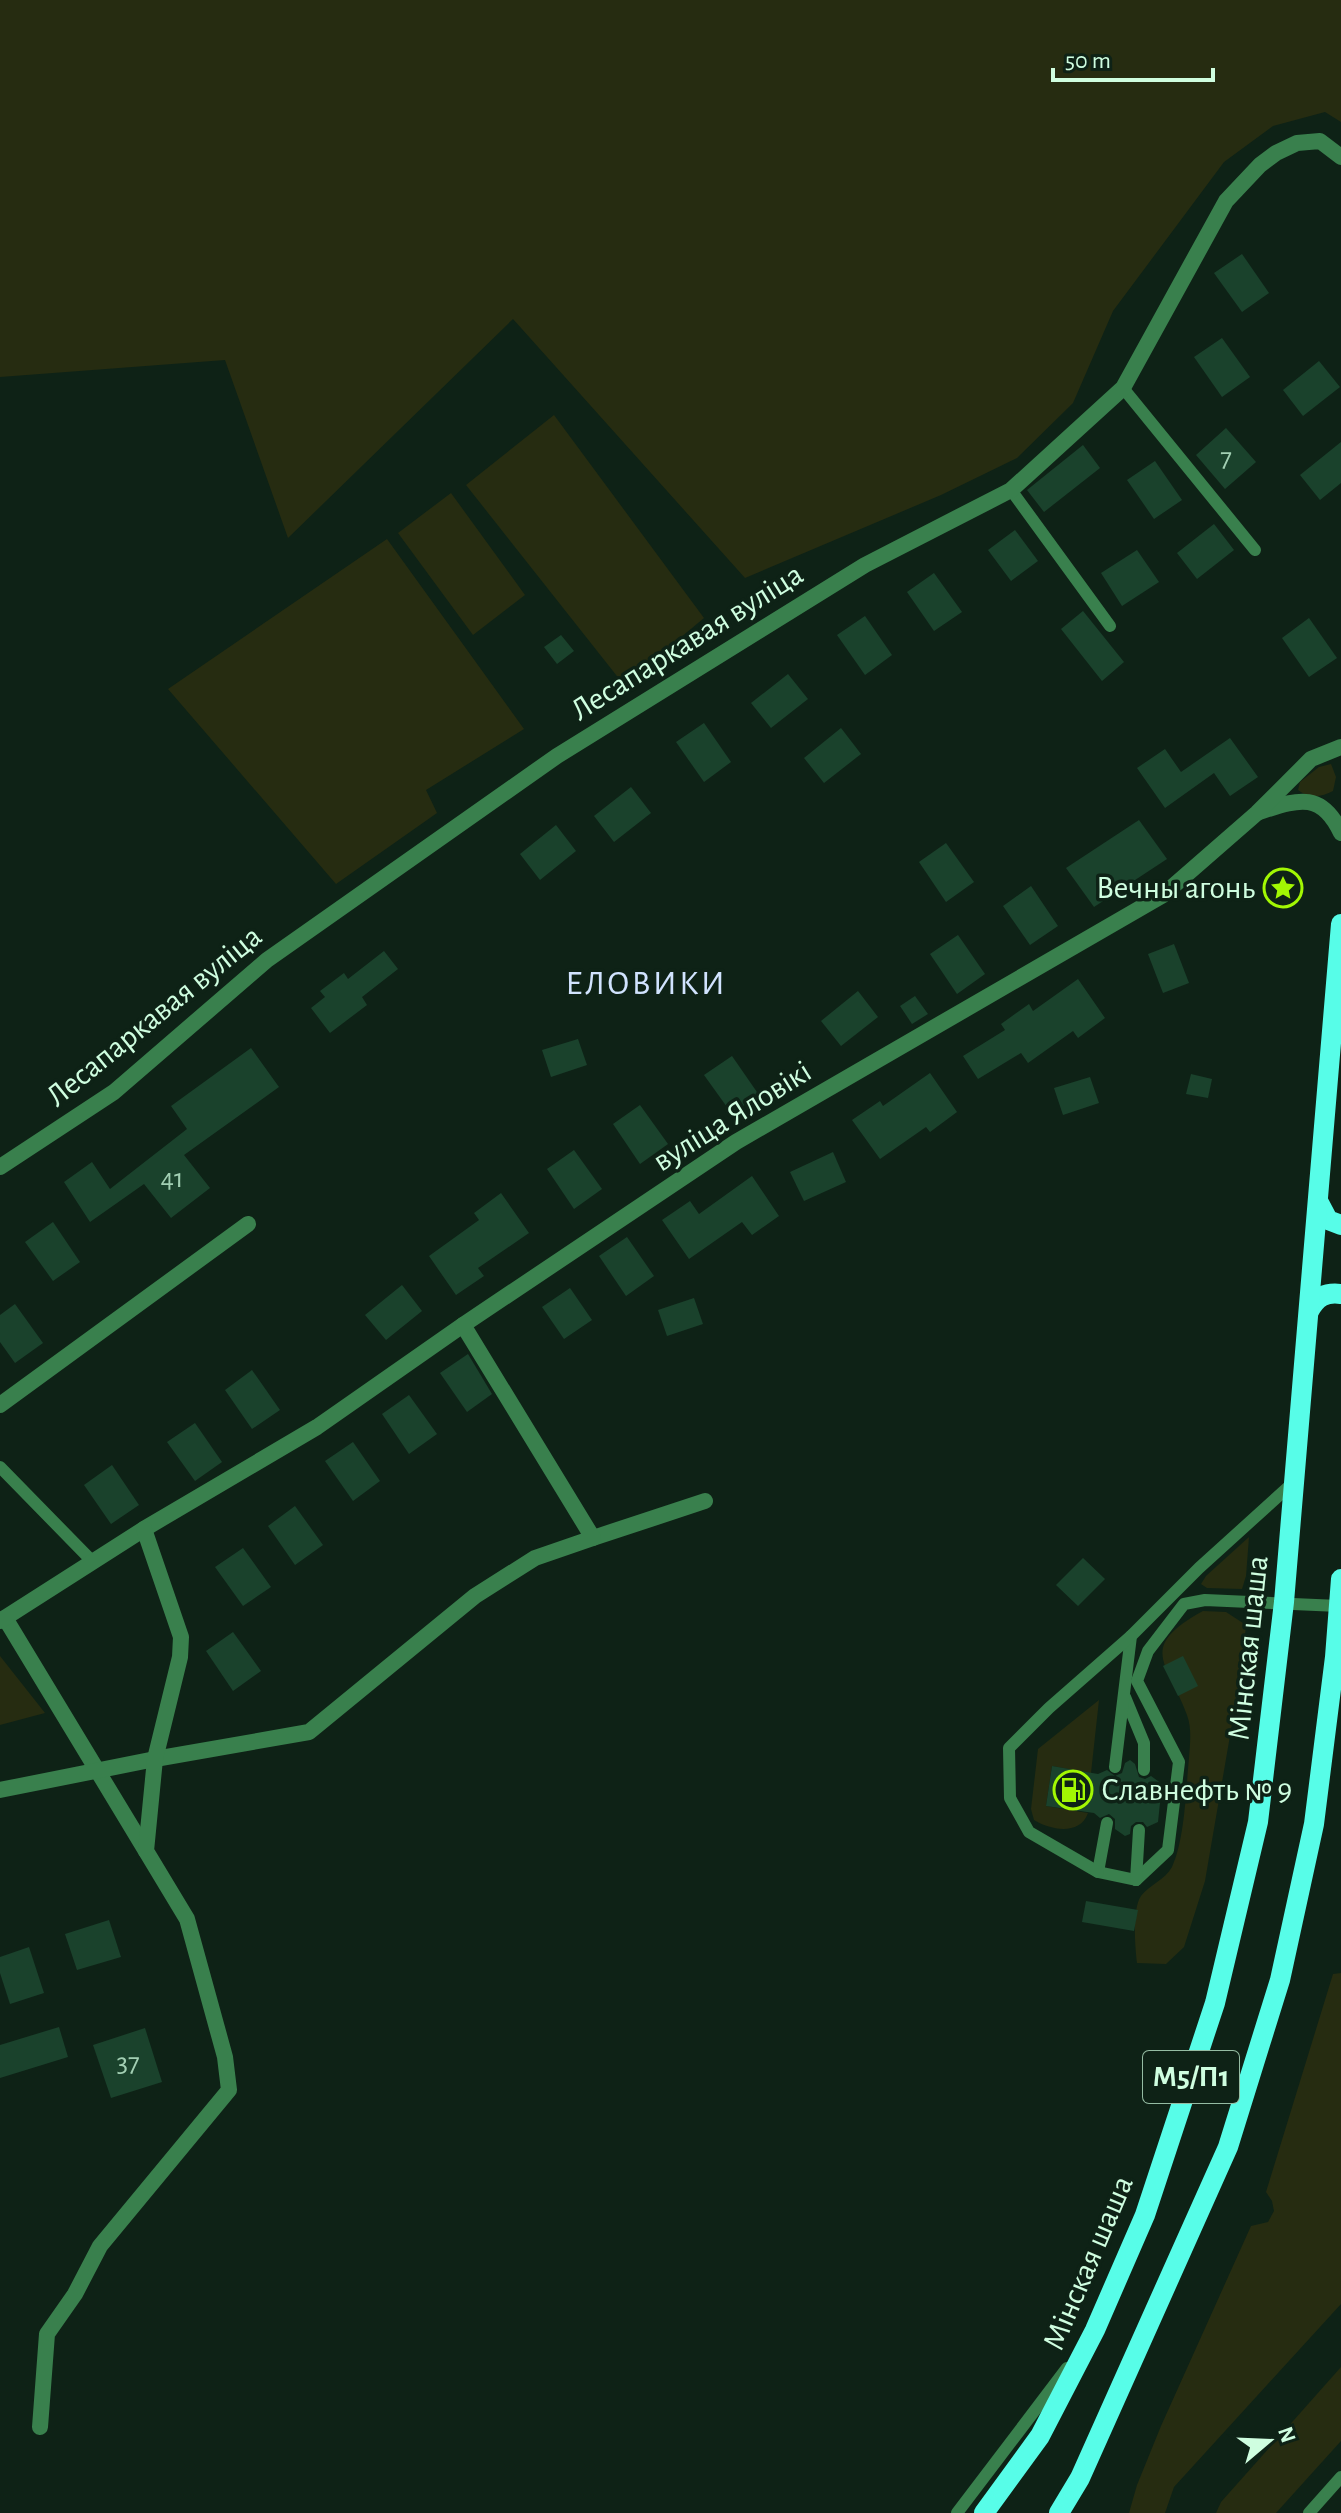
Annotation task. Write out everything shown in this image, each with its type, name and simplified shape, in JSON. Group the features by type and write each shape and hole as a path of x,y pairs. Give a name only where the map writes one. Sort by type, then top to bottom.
{"main road":[{"name":"Мінская шаша","path":"984,2513 1040,2436 1095,2330 1145,2215 1215,2003 1258,1822 1284,1602 1341,924"},
{"path":"1318,1201 1328,1220 1341,1225"},
{"path":"1309,1311 1322,1295 1341,1294"},
{"name":"М5/П1","path":"1059,2513 1080,2478 1228,2147 1280,1980 1314,1824 1341,1579"}],"street":[{"name":"Лесапаркавая вуліца","path":"0,1167 114,1092 267,960 557,756 865,565 1011,490 1123,388 1226,201 1252,174 1276,153 1297,143 1320,141 1341,157"},
{"name":"вуліца Яловікі","path":"2,1619 144,1529 317,1427 736,1142 1163,895 1257,813 1311,759 1341,747"},
{"path":"1257,813 1303,800 1320,804 1330,813 1341,833"},
{"path":"0,1405 248,1224"},
{"path":"463,1325 593,1538"},
{"path":"0,1790 309,1732 475,1596 535,1558 705,1501"},
{"path":"144,1529 181,1637 180,1657 155,1759 146,1851"},
{"path":"2,1619 187,1919 225,2057 229,2090 100,2246 75,2294 47,2334 40,2427"}],"lane":[{"path":"1123,388 1255,550"},
{"path":"1011,490 1110,626"},
{"path":"0,1467 92,1561"},
{"path":"1136,1880 1098,1872 1029,1832 1010,1798 1009,1748 1295,1481"},
{"path":"1136,1880 1168,1850 1179,1762 1137,1681 1148,1651 1184,1604 1205,1600 1339,1606"},
{"path":"1115,1767 1131,1636"},
{"path":"1124,1694 1144,1743 1144,1770"},
{"path":"1098,1872 1107,1823"},
{"path":"1136,1880 1139,1830"},
{"path":"957,2513 1095,2330"},
{"path":"1309,2513 1341,2477"},
{"path":"1073,2513 1080,2478"}],"green space":[{"path":"0,0 1341,0 1341,122 1325,112 1273,126 1224,162 1113,311 1073,403 1017,458 941,495 745,578 513,319 288,538 225,360 0,377"},
{"path":"554,415 704,618 624,685 466,485"},
{"path":"451,493 525,595 473,635 398,533"},
{"path":"387,539 524,729 426,790 437,813 336,884 168,689"},
{"path":"1331,764 1336,777 1333,791 1316,796 1298,790 1300,782 1319,767"},
{"path":"1249,1537 1242,1589 1207,1588 1201,1584 1206,1576"},
{"path":"1203,1611 1226,1612 1246,1625 1242,1666 1205,1881 1184,1947 1166,1964 1137,1963 1135,1928 1138,1902 1144,1892 1172,1867 1180,1842 1186,1798 1190,1726 1166,1669 1163,1646 1182,1624"},
{"path":"0,1656 45,1713 0,1725"},
{"path":"1099,1700 1091,1773 1052,1766 1046,1806 1088,1813 1072,1828 1041,1824 1034,1820 1031,1809 1038,1749"},
{"path":"1341,1973 1341,2304 1174,2487 1165,2513 1129,2513 1161,2426 1251,2226 1268,2222 1274,2211 1266,2192 1333,1974"},
{"path":"1341,2367 1341,2441 1276,2513 1216,2513 1221,2502"}],"building":[{"path":"1242,254 1269,293 1242,312 1214,273"},
{"path":"1222,338 1250,377 1222,397 1194,357"},
{"path":"1319,361 1340,387 1303,416 1283,390"},
{"path":"1226,428 1256,462 1225,489 1196,455"},
{"path":"1341,442 1341,483 1320,500 1300,475"},
{"path":"1083,445 1100,468 1044,512 1027,490"},
{"path":"1155,461 1182,500 1154,519 1127,480"},
{"path":"1214,524 1234,550 1197,579 1177,553"},
{"path":"1015,530 1038,561 1011,581 988,550"},
{"path":"1137,550 1159,582 1122,606 1101,573"},
{"path":"934,573 962,612 934,631 907,592"},
{"path":"1083,611 1124,662 1102,681 1061,629"},
{"path":"865,616 892,655 865,675 837,635"},
{"path":"1309,618 1337,658 1309,677 1282,638"},
{"path":"561,635 574,651 557,664 544,647"},
{"path":"788,674 808,699 771,728 751,703"},
{"path":"704,723 731,762 704,782 676,742"},
{"path":"841,728 861,754 824,783 804,758"},
{"path":"1230,738 1258,777 1230,796 1214,773 1165,808 1137,768 1165,749 1181,772"},
{"path":"631,787 651,813 614,842 594,816"},
{"path":"1139,820 1167,859 1094,907 1066,868"},
{"path":"556,825 576,851 540,880 520,854"},
{"path":"946,843 974,882 946,902 919,862"},
{"path":"1031,886 1058,926 1030,945 1003,906"},
{"path":"958,935 985,974 957,994 930,954"},
{"path":"1174,944 1189,983 1163,993 1148,954"},
{"path":"384,951 398,969 362,997 367,1005 330,1033 311,1008 325,997 320,991 344,973 348,979"},
{"path":"1078,979 1105,1018 1078,1038 1073,1031 1028,1063 1021,1053 978,1079 963,1056 1005,1030 1001,1024 1029,1004 1033,1011"},
{"path":"858,991 878,1017 841,1046 821,1021"},
{"path":"915,996 928,1014 912,1024 900,1006"},
{"path":"578,1039 587,1065 551,1077 542,1050"},
{"path":"251,1048 279,1087 184,1155 210,1188 171,1218 144,1184 90,1222 64,1182 92,1162 110,1189 187,1129 171,1106"},
{"path":"732,1056 759,1095 732,1114 704,1075"},
{"path":"930,1073 957,1112 930,1132 926,1127 880,1159 852,1120 880,1101 883,1106"},
{"path":"1191,1074 1212,1079 1208,1098 1186,1094"},
{"path":"1090,1077 1099,1103 1063,1115 1054,1088"},
{"path":"640,1105 668,1144 640,1164 613,1124"},
{"path":"574,1150 602,1189 574,1209 547,1169"},
{"path":"833,1152 846,1182 804,1201 790,1172"},
{"path":"752,1176 779,1216 752,1235 742,1222 689,1259 662,1220 690,1201 699,1214"},
{"path":"501,1193 529,1233 478,1268 484,1276 456,1295 429,1256 479,1220 474,1213"},
{"path":"53,1222 80,1262 53,1281 25,1242"},
{"path":"627,1237 654,1276 626,1296 599,1256"},
{"path":"402,1285 422,1311 386,1340 365,1315"},
{"path":"570,1288 592,1320 564,1339 542,1307"},
{"path":"694,1298 703,1324 667,1336 658,1310"},
{"path":"15,1304 43,1343 15,1363 0,1342 0,1315"},
{"path":"468,1354 492,1394 467,1412 440,1373"},
{"path":"252,1370 280,1410 252,1429 225,1390"},
{"path":"409,1395 437,1434 409,1454 382,1414"},
{"path":"195,1423 222,1462 195,1481 167,1442"},
{"path":"353,1442 380,1481 353,1501 325,1461"},
{"path":"112,1465 139,1505 111,1524 84,1485"},
{"path":"295,1506 323,1545 295,1565 268,1526"},
{"path":"243,1548 271,1587 243,1606 215,1567"},
{"path":"1083,1558 1105,1579 1078,1606 1056,1585"},
{"path":"233,1632 261,1671 233,1691 206,1651"},
{"path":"1183,1656 1198,1686 1178,1696 1163,1666"},
{"path":"1130,1760 1135,1764 1139,1777 1145,1779 1151,1776 1162,1784 1158,1822 1147,1827 1143,1822 1136,1822 1131,1826 1130,1834 1125,1836 1115,1829 1115,1819 1109,1814 1100,1818 1094,1813 1046,1806 1052,1766 1098,1774 1107,1770 1115,1776 1122,1773 1125,1763"},
{"path":"1086,1901 1138,1910 1134,1931 1082,1922"},
{"path":"109,1920 121,1957 77,1970 65,1934"},
{"path":"29,1947 44,1993 10,2004 0,1973 0,1957"},
{"path":"59,2027 68,2057 0,2078 0,2045"},
{"path":"145,2028 162,2082 111,2098 93,2045"}],"place":[{"name":"Вечны агонь","path":"1283,888"},
{"name":"Славнефть № 9","path":"1073,1790"}],"district":[{"name":"ЕЛОВИКИ","path":"646,984"}]}
